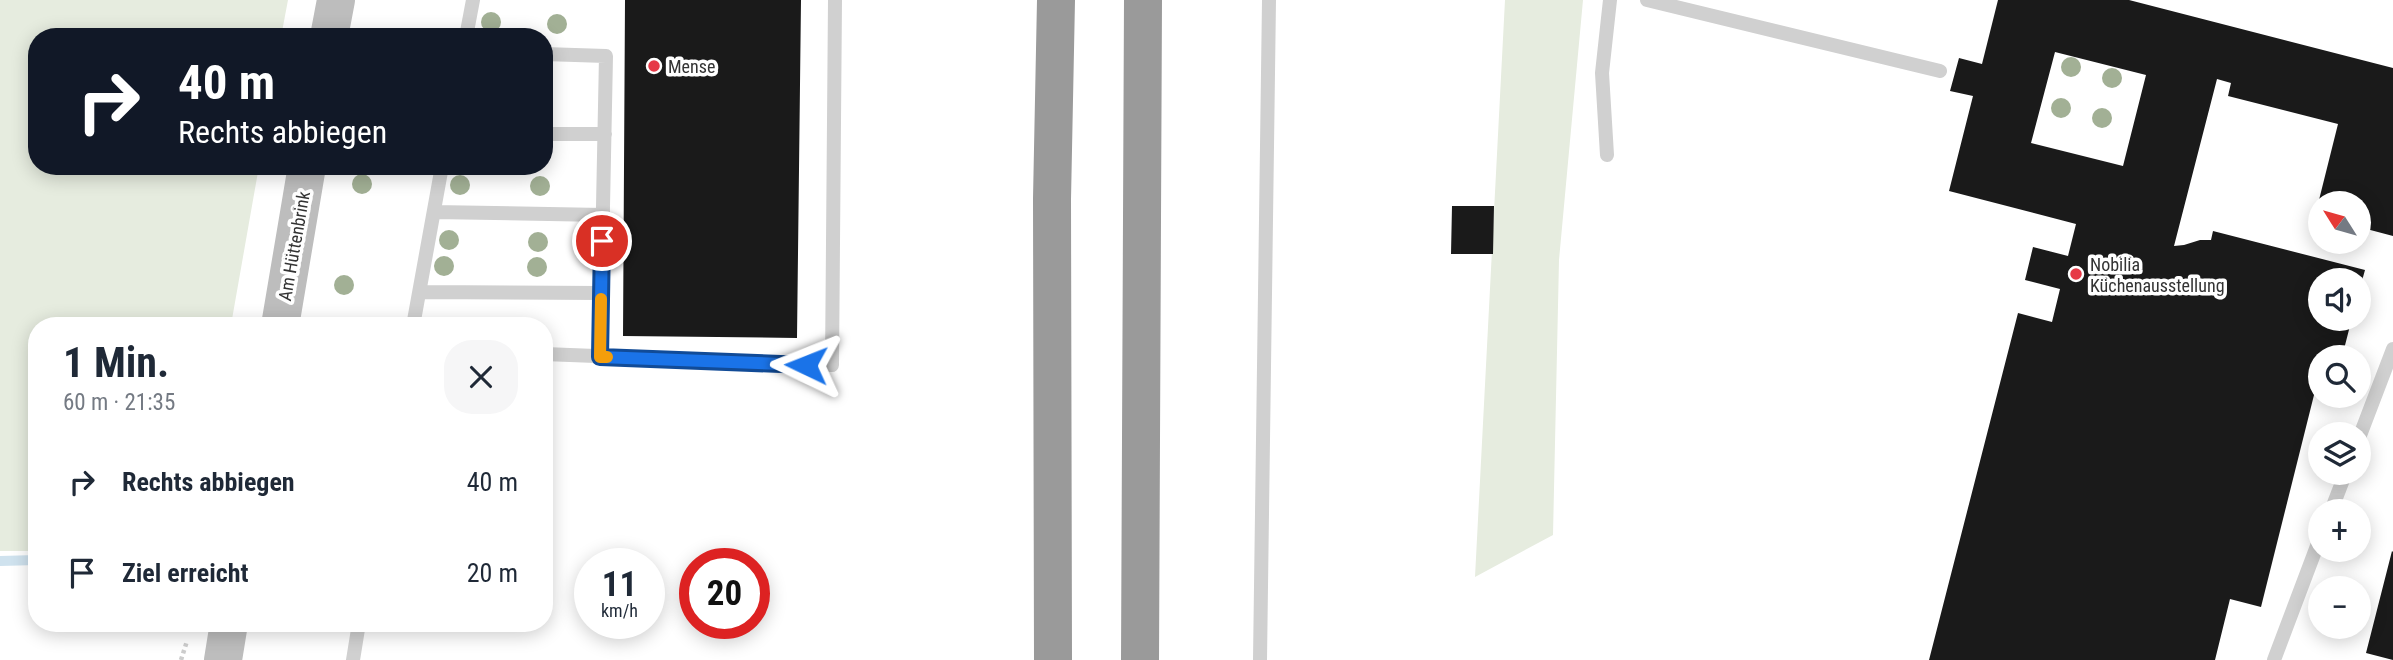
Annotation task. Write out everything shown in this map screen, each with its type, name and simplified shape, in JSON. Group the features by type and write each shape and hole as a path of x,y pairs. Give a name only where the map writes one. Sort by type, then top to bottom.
{"highway":[{"path":"1052,660 1052,199 1056,0"},
{"path":"1140,660 1143,0"}],"street":[{"path":"331,28 336,0"},
{"name":"Am Hüttenbrink","path":"282,317 305,175"},
{"path":"223,660 228,632"}],"lane":[{"path":"468,28 473,0"},
{"path":"553,355 832,365 835,0"},
{"path":"1260,660 1269,0"},
{"path":"1607,155 1602,73 1609,0"},
{"path":"1647,0 1940,71"},
{"path":"553,54 606,56 600,357"},
{"path":"553,134 605,134"},
{"path":"415,317 440,175"},
{"path":"434,212 603,215"},
{"path":"420,292 601,293"},
{"path":"2365,422 2393,349"},
{"path":"2274,660 2311,562"},
{"path":"353,660 358,632"}],"shaded area":[{"path":"0,0 288,0 283,28 28,28 28,175 257,175 232,317 28,317 28,551 0,551"},
{"path":"1505,0 1583,0 1559,260 1553,535 1475,577"}],"building":[{"path":"625,0 801,0 797,338 623,336"},
{"path":"1998,0 2129,0 2393,68 2393,236 2371,230 2371,191 2321,191 2338,124 2228,96 2231,83 2217,79 2174,246 2211,240 2213,231 2357,268 2308,268 2308,331 2349,331 2345,345 2308,345 2308,408 2311,408 2261,607 2230,599 2215,660 1929,660 2018,313 2052,322 2060,289 2025,280 2033,247 2068,256 2076,224 1949,191 1973,96 1950,91 1959,58 1982,64","holes":["2055,52 2146,75 2123,166 2031,143"]},
{"path":"1452,206 1494,206 1493,254 1451,254"},
{"path":"2392,551 2393,660 2366,653"}],"waterway":[{"path":"0,561 28,560"}],"slow traffic":[{"path":"601,299 600,357 607,357"}],"place":[{"name":"Mense","path":"654,66"},
{"name":"Nobilia Küchenausstellung","path":"2076,274"}],"route":[{"path":"602,241 600,357 806,365"}]}
